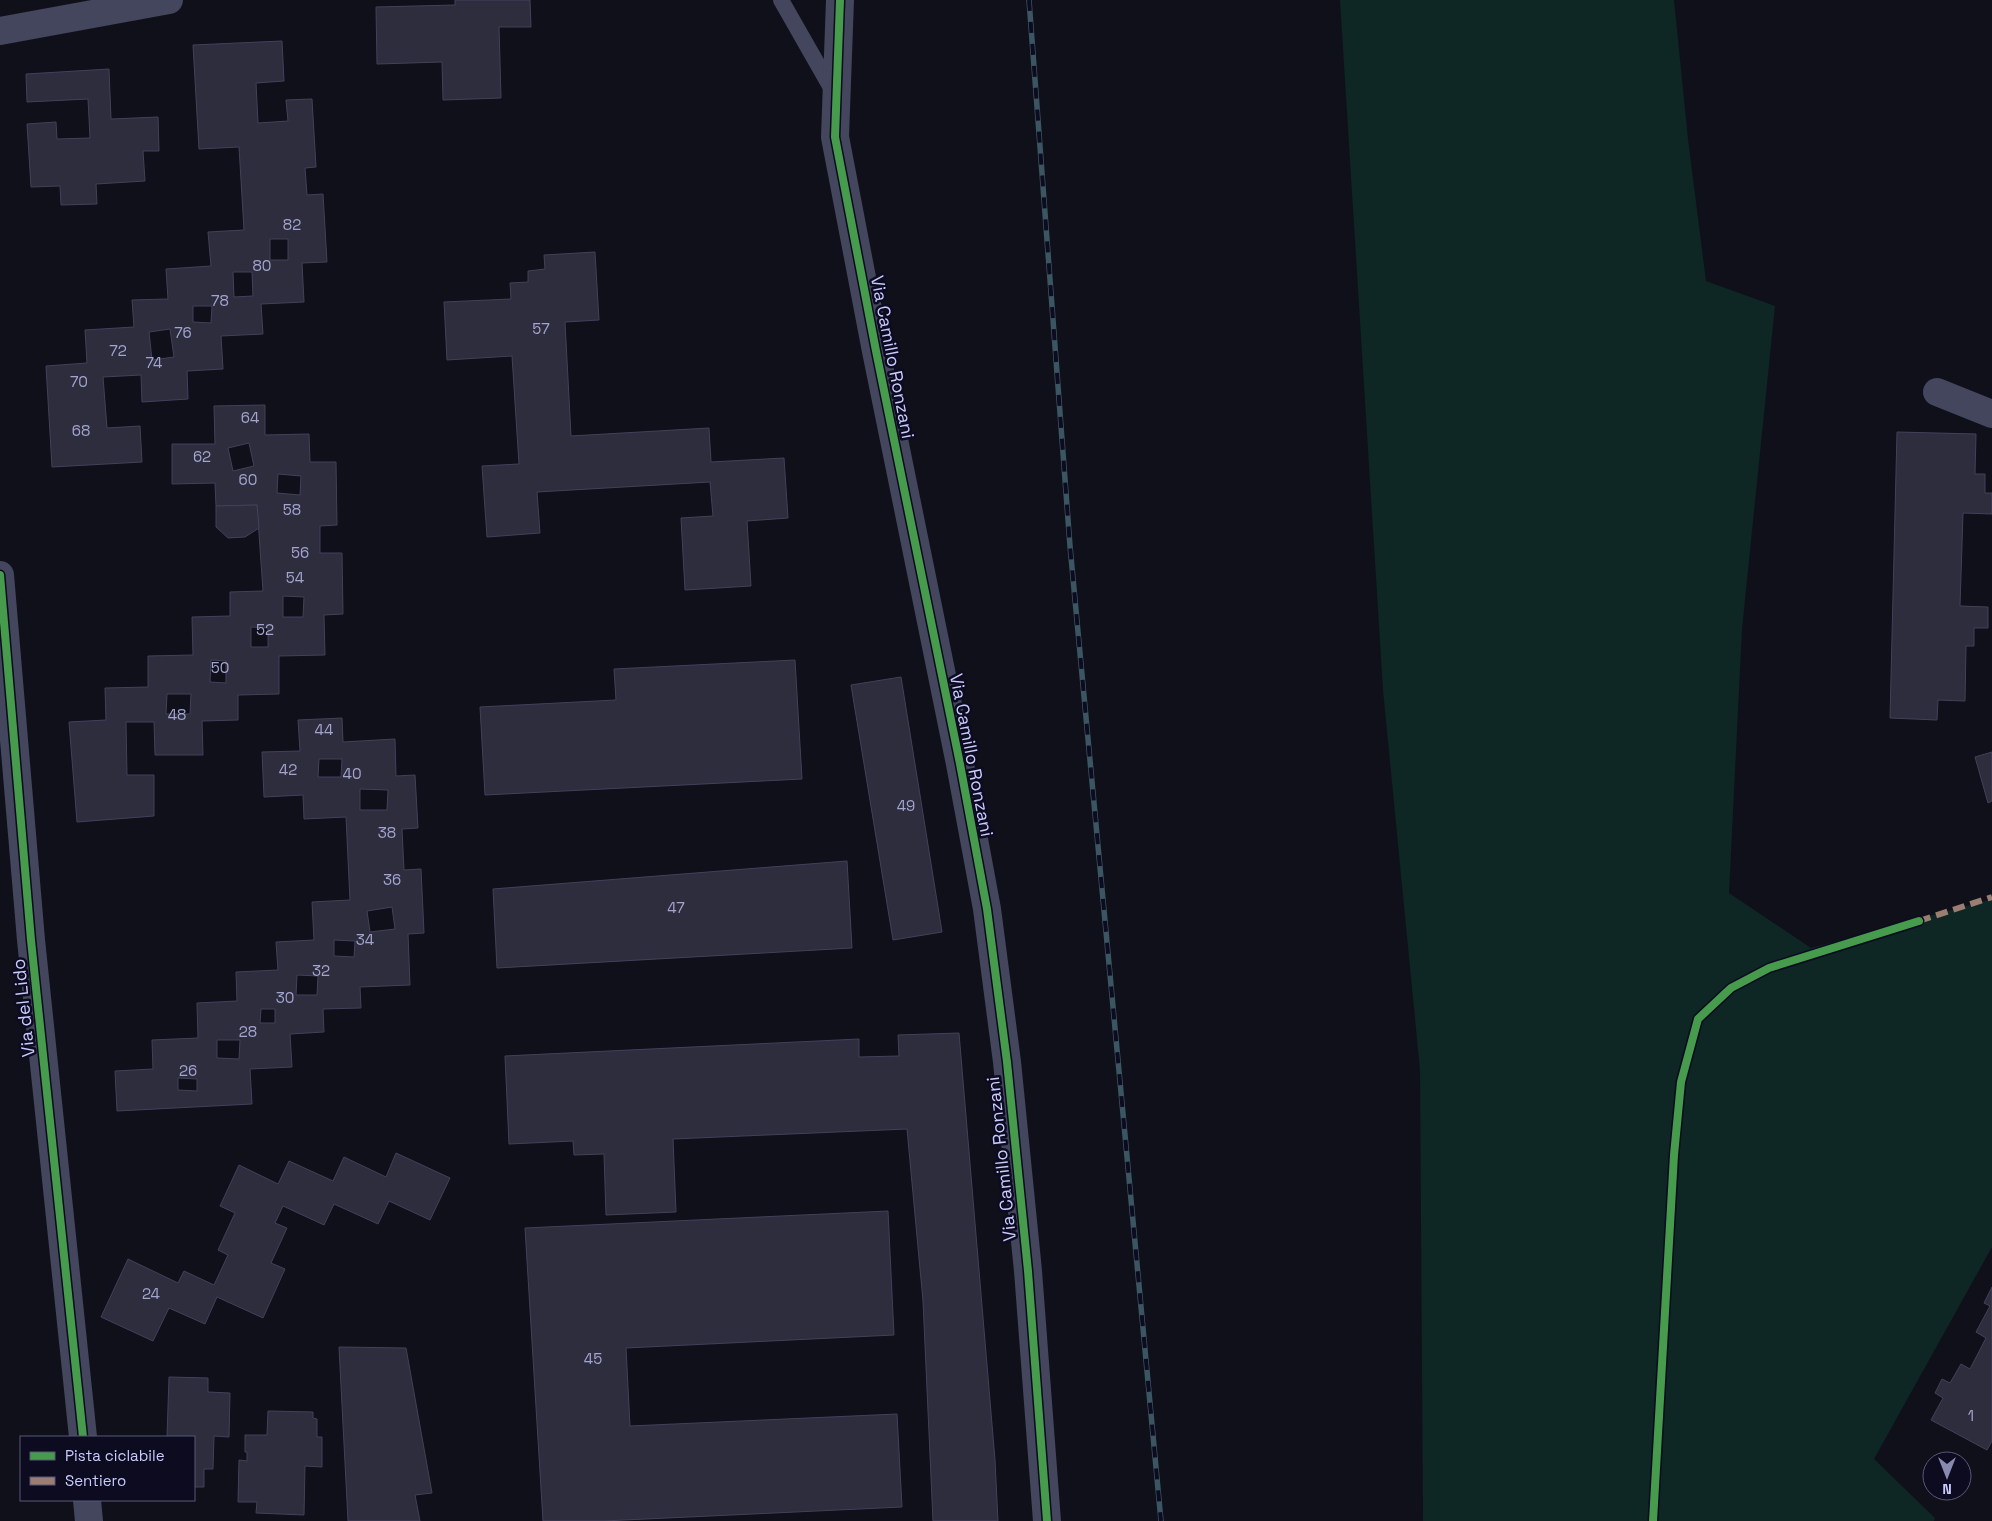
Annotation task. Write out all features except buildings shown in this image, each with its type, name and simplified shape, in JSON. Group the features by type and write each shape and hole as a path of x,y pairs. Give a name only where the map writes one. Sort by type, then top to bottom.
{"street":[{"path":"0,31 169,0"},
{"name":"Via Camillo Ronzani","path":"840,0 835,137 876,351 960,764 987,909 1007,1062 1028,1271 1047,1521"},
{"path":"1938,392 1992,414"},
{"name":"Via del Lido","path":"0,576 31,940 83,1436"},
{"path":"87,1501 88,1521"}],"lane":[{"path":"781,0 836,98"}],"green space":[{"path":"1340,0 1674,0 1688,139 1706,281 1775,306 1742,629 1729,893 1811,948 1992,899 1992,1247 1874,1459 1935,1518 1934,1521 1423,1521 1420,1070 1383,690"}],"railway":[{"path":"1029,0 1070,546 1161,1521"}],"marked path":[{"path":"1919,921 1992,897"}],"cycle path":[{"path":"840,0 835,137 876,351 960,764 987,909 1007,1062 1028,1271 1047,1521"},
{"path":"0,575 31,940 83,1436"},
{"path":"1653,1521 1674,1155 1681,1082 1698,1019 1731,988 1769,968 1919,921"}]}
